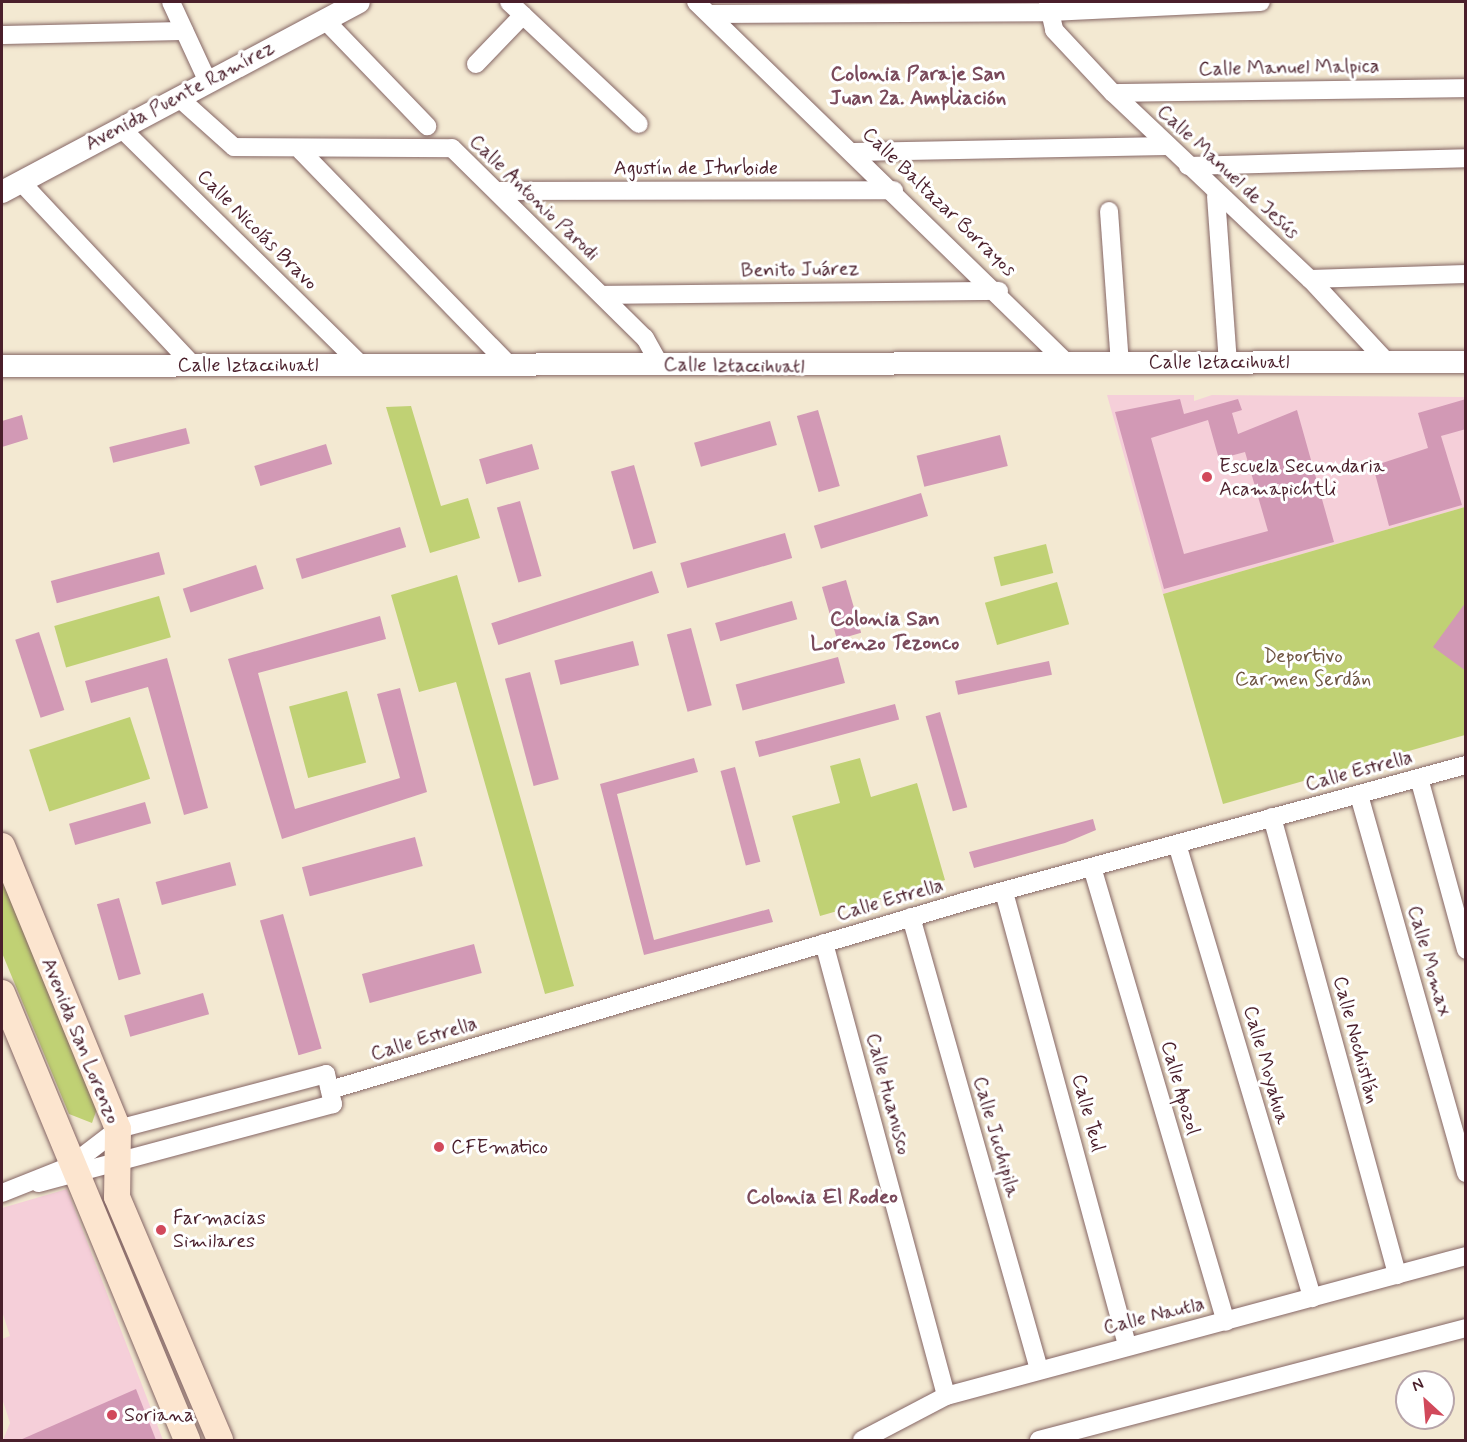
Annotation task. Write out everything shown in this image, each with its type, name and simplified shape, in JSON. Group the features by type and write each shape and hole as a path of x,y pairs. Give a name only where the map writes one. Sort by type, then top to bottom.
{"main road":[{"name":"Avenida San Lorenzo","path":"2,846 118,1129 115,1162 117,1197 220,1440"},
{"path":"2,993 72,1171 187,1440"}],"street":[{"path":"171,2 207,80"},
{"name":"Avenida Puente Ramírez","path":"11,187 207,80 359,2"},
{"path":"509,2 639,124"},
{"name":"Calle Baltazar Borrayos","path":"696,2 999,291 1069,364"},
{"path":"710,14 1261,2"},
{"name":"Calle Manuel de Jesús","path":"1049,7 1054,30 1113,93 1216,196 1310,279 1385,360"},
{"path":"476,64 523,15"},
{"path":"324,19 427,126"},
{"path":"2,35 184,31"},
{"name":"Calle Manuel Malpica","path":"1113,93 1466,88"},
{"name":"Calle Antonio Parodi","path":"178,97 234,147 301,151 452,148 645,338 660,365"},
{"name":"Calle Nicolás Bravo","path":"121,128 361,365"},
{"path":"854,152 1167,146"},
{"path":"301,151 509,365"},
{"path":"1188,166 1466,158"},
{"path":"11,187 192,364"},
{"name":"Agustín de Iturbide","path":"498,191 894,190"},
{"path":"1216,196 1228,363"},
{"path":"1109,211 1120,363"},
{"path":"1310,279 1466,274"},
{"name":"Benito Juárez","path":"602,295 999,291"},
{"name":"Calle Iztaccihuatl","path":"2,366 1069,364 1385,360 1466,362"},
{"name":"Calle Estrella","path":"2,1193 72,1171 115,1162 330,1089 910,917 1466,765"},
{"path":"1419,778 1466,950"},
{"name":"Calle Momax","path":"1359,795 1466,1173"},
{"name":"Calle Nochistlán","path":"1272,817 1397,1275"},
{"name":"Calle Moyahua","path":"1177,844 1311,1298"},
{"name":"Calle Apozol","path":"1092,867 1226,1322"},
{"name":"Calle Teul","path":"1004,892 1127,1346"},
{"name":"Calle Juchipila","path":"910,917 1039,1369"},
{"name":"Calle Huanusco","path":"824,943 946,1396"},
{"name":"Calle Estrella","path":"72,1171 118,1129 330,1089"},
{"name":"Calle Nautla","path":"862,1440 946,1396 1039,1369 1226,1322 1466,1256"},
{"path":"1039,1440 1466,1328"}],"shaded area":[{"path":"1107,395 1194,395 1194,401 1212,395 1465,397 1465,507 1163,594"},
{"path":"67,1189 163,1440 3,1440 10,1423 2,1398 2,1339 10,1336 2,1311 2,1208"}],"green space":[{"path":"411,406 441,506 468,498 480,538 430,553 386,407"},
{"name":"Deportivo Carmen Serdán","path":"1465,507 1465,735 1223,804 1163,594"},
{"path":"1046,544 1053,573 1001,586 994,557"},
{"path":"457,575 574,986 545,994 456,682 419,692 391,595"},
{"path":"1057,582 1069,624 997,645 985,603"},
{"path":"159,596 171,637 66,667 54,626"},
{"path":"347,691 366,762 308,778 289,707"},
{"path":"130,717 150,779 49,812 29,750"},
{"path":"860,758 871,797 917,783 945,880 820,916 792,816 840,803 830,766"},
{"path":"2,861 99,1103 92,1123 69,1114 2,953"}],"building":[{"path":"1180,399 1184,414 1238,399 1242,410 1232,413 1238,434 1297,410 1334,542 1164,589 1115,412","holes":["1208,420 1219,459 1245,452 1268,531 1184,554 1151,438"]},
{"path":"1466,399 1466,429 1441,436 1462,505 1389,526 1373,466 1428,448 1418,413"},
{"path":"818,410 840,486 819,492 797,416"},
{"path":"22,415 28,439 2,447 2,421"},
{"path":"770,421 777,445 701,467 694,443"},
{"path":"186,428 190,444 113,463 109,447"},
{"path":"1000,435 1008,466 924,487 917,456"},
{"path":"326,444 332,464 260,486 254,466"},
{"path":"532,444 539,469 486,484 479,459"},
{"path":"634,465 656,543 633,549 611,472"},
{"path":"921,493 928,516 821,549 814,526"},
{"path":"520,501 541,576 518,583 497,508"},
{"path":"400,527 406,547 302,579 296,559"},
{"path":"785,533 792,558 687,588 680,563"},
{"path":"159,552 165,574 57,603 51,581"},
{"path":"256,565 264,589 190,613 183,589"},
{"path":"652,571 659,593 498,645 491,623"},
{"path":"846,580 861,633 837,640 822,587"},
{"path":"792,601 797,619 720,641 715,623"},
{"path":"1466,602 1466,671 1433,647"},
{"path":"380,616 386,639 258,673 295,809 400,778 377,694 400,688 427,792 282,839 228,659"},
{"path":"691,628 712,705 688,712 667,634"},
{"path":"39,632 64,710 41,718 15,640"},
{"path":"633,641 639,665 560,685 554,661"},
{"path":"838,657 845,683 743,711 736,684"},
{"path":"167,658 208,808 184,815 148,687 91,703 85,681"},
{"path":"1049,661 1052,675 958,695 955,681"},
{"path":"530,672 559,779 534,786 505,679"},
{"path":"895,704 899,719 759,757 755,742"},
{"path":"940,712 967,807 953,811 926,716"},
{"path":"694,758 698,772 617,794 654,940 769,909 773,922 644,955 600,784"},
{"path":"735,767 760,862 746,866 721,771"},
{"path":"145,802 151,823 75,845 69,824"},
{"path":"1093,819 1096,830 1065,843 974,868 969,852"},
{"path":"415,837 423,866 310,896 302,867"},
{"path":"230,862 236,885 162,905 156,882"},
{"path":"119,898 141,974 119,980 97,904"},
{"path":"283,914 322,1049 299,1055 260,921"},
{"path":"474,944 482,973 370,1003 362,974"},
{"path":"203,993 209,1014 130,1037 124,1016"},
{"name":"Soriana","path":"136,1389 156,1440 20,1440"}],"place":[{"name":"Escuela Secundaria Acamapichtli","path":"1207,477"},
{"name":"CFEmatico","path":"439,1147"},
{"name":"Farmacias Similares","path":"161,1230"},
{"name":"Soriana","path":"112,1415"}],"district":[{"name":"Colonia Paraje San Juan 2a. Ampliación","path":"918,86"},
{"name":"Colonia San Lorenzo Tezonco","path":"885,631"},
{"name":"Colonia El Rodeo","path":"822,1197"}]}
